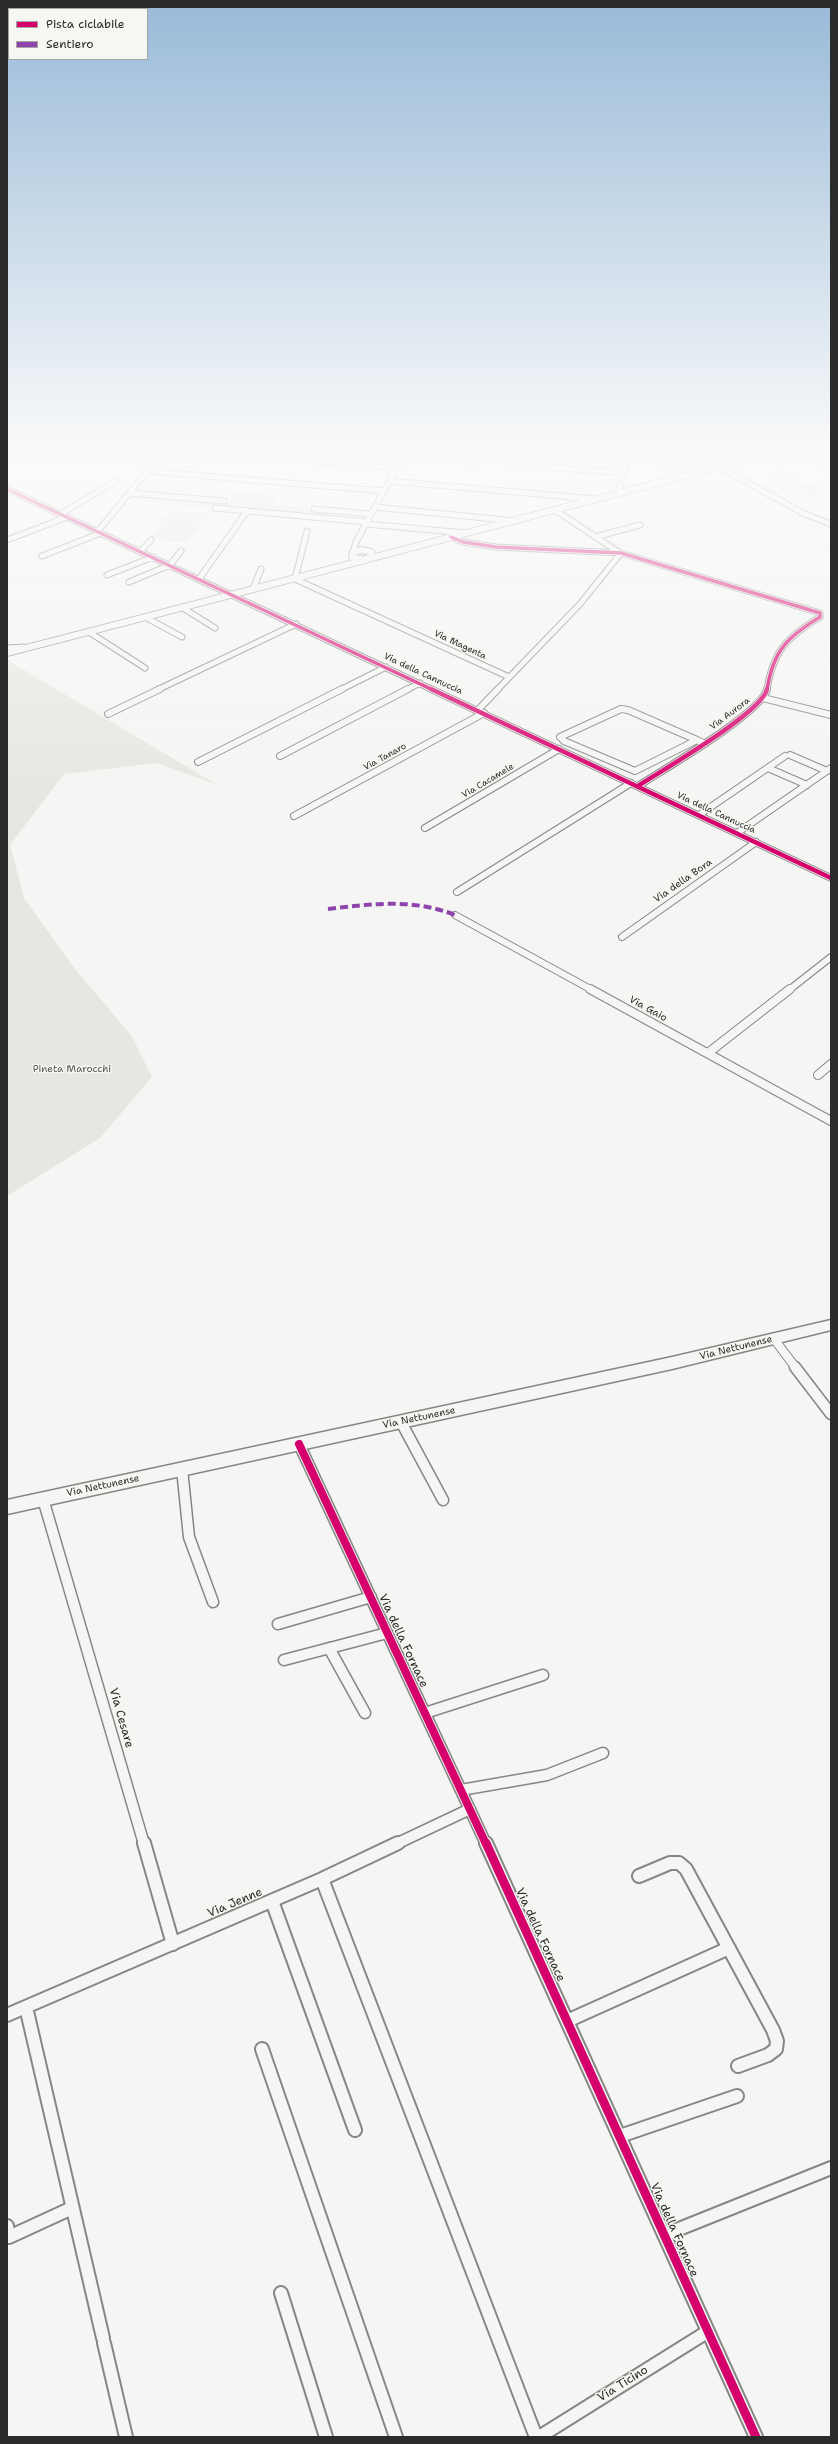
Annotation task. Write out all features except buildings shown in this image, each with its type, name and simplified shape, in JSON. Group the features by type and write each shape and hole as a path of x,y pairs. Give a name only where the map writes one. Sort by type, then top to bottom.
{"main road":[{"name":"Via Nettunense","path":"7,1507 672,1363 831,1325"}],"street":[{"path":"107,575 130,566"},
{"path":"130,582 168,566"},
{"name":"Via della Cannuccia","path":"172,566 831,878"},
{"path":"199,579 208,566"},
{"path":"295,579 298,566"},
{"path":"7,653 295,579 339,566"},
{"path":"481,711 509,677 580,604 611,566"},
{"name":"Via Aurora","path":"638,786 705,744 750,711 763,698 768,689 770,670 778,653 796,632 820,617 820,612 665,566"},
{"path":"253,589 261,569"},
{"name":"Via Magenta","path":"295,579 509,677"},
{"path":"183,608 215,628"},
{"path":"146,617 182,637"},
{"path":"108,714 296,624"},
{"path":"89,632 145,668"},
{"path":"7,648 35,646"},
{"path":"198,762 386,667"},
{"path":"280,756 420,683"},
{"path":"763,698 800,709 831,715"},
{"path":"697,740 635,771 564,741 560,737 621,709 697,740 705,744"},
{"name":"Via Tanaro","path":"294,816 481,711"},
{"name":"Via Cacamele","path":"425,828 559,749"},
{"path":"699,815 787,755 829,769"},
{"path":"768,768 807,785"},
{"path":"737,833 829,769"},
{"path":"457,892 631,783"},
{"name":"Via della Bora","path":"622,937 756,842"},
{"name":"Via Gaio","path":"455,915 831,1121"},
{"path":"708,1053 831,957"},
{"path":"818,1075 831,1064"},
{"path":"774,1339 831,1414"},
{"path":"401,1422 443,1500"},
{"name":"Via della Fornace","path":"299,1444 470,1809 756,2437"},
{"path":"182,1469 189,1537 212,1602"},
{"name":"Via Cesare","path":"43,1499 173,1944"},
{"path":"278,1624 371,1597"},
{"path":"284,1660 388,1633"},
{"path":"329,1648 365,1713"},
{"path":"425,1713 543,1675"},
{"path":"460,1790 547,1775 603,1753"},
{"name":"Via Jenne","path":"7,2015 322,1879 470,1809"},
{"path":"639,1876 670,1862 683,1865 729,1948 777,2041 776,2049 772,2053 738,2066"},
{"path":"322,1879 536,2437"},
{"path":"272,1901 355,2130"},
{"path":"567,2021 729,1948"},
{"path":"26,2007 126,2437"},
{"path":"262,2049 396,2437"},
{"path":"620,2136 736,2096"},
{"path":"664,2235 831,2168"},
{"path":"7,2226 9,2237 72,2208"},
{"path":"281,2293 326,2437"},
{"name":"Via Ticino","path":"539,2437 707,2332"}],"green space":[{"name":"Pineta Marocchi","path":"7,660 216,784 156,763 64,774 10,845 24,898 75,969 131,1035 152,1077 100,1138 7,1196"}],"marked path":[{"path":"328,909 377,903 408,903 439,909 455,915"}],"cycle path":[{"path":"170,566 831,878"},
{"path":"638,786 702,746 754,708 766,695 770,670 781,647 799,630 820,617 820,613 664,566"},
{"path":"299,1444 470,1809 756,2437"}]}
